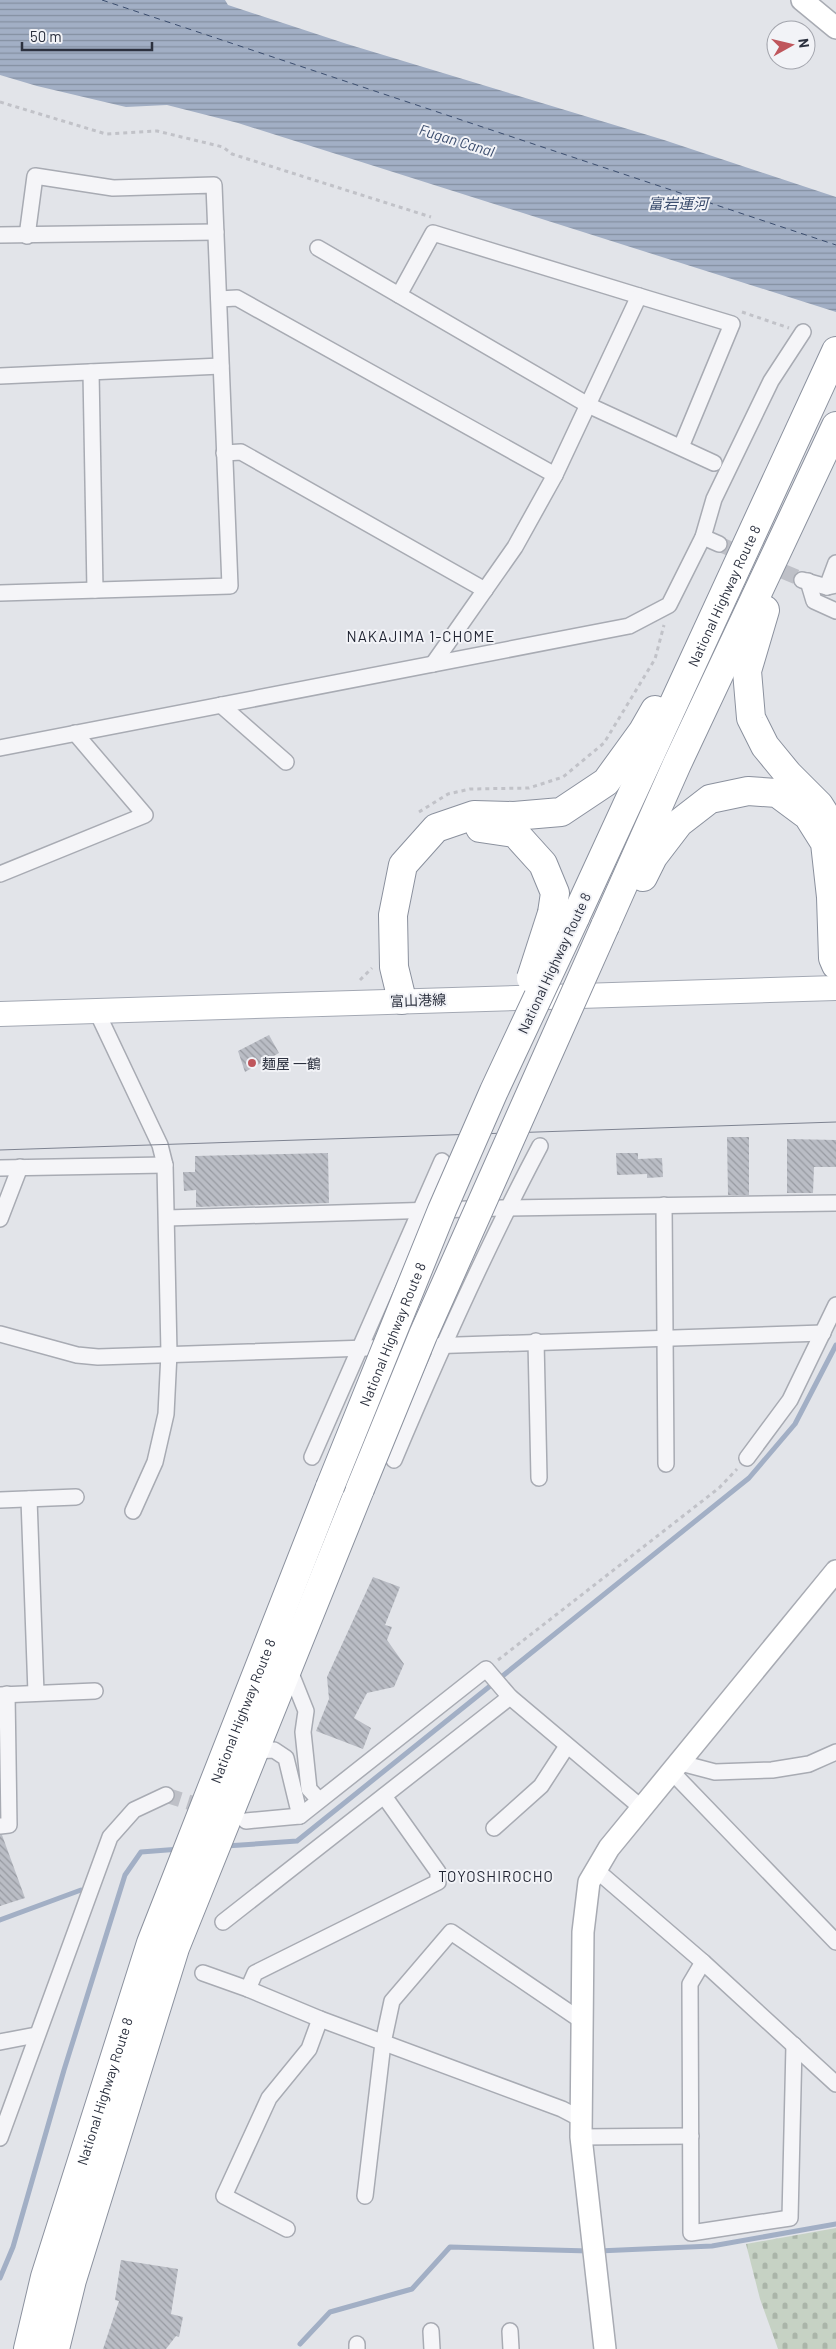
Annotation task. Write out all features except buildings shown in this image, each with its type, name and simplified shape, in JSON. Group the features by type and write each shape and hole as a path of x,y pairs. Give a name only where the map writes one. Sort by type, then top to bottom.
{"highway":[{"name":"National Highway Route 8","path":"28,2349 45,2277 151,1943 330,1487 442,1210 494,1091 564,915 726,590 833,358"},
{"name":"National Highway Route 8","path":"55,2349 72,2280 175,1948 288,1665 423,1335 525,1105 609,928 677,764 836,426"},
{"path":"836,437 824,474 765,610 747,671 751,718 765,746 788,774 819,805 836,832"},
{"path":"402,1000 394,967 393,915 403,865 436,828 474,815 514,816 562,812 606,782 643,731 726,590"},
{"path":"609,928 653,858 679,823 710,799 748,791 777,793 808,816 825,843 831,897 833,958 836,966"},
{"path":"402,1000 412,964 411,914 420,868 441,840 480,828 515,833 543,864 564,915"}],"main road":[{"name":"富山港線","path":"0,1014 836,988"}],"street":[{"path":"802,0 836,28"},
{"path":"0,593 230,586 214,185 113,188 35,176 27,236"},
{"path":"0,236 216,232"},
{"path":"399,295 433,233 732,324 681,447"},
{"path":"318,248 588,406 714,463"},
{"path":"433,664 515,547 555,475 638,296"},
{"path":"218,299 237,298 555,475"},
{"path":"0,748 629,626 669,605 704,537 714,499 771,381 802,332"},
{"path":"0,376 221,366"},
{"path":"91,372 95,590"},
{"path":"224,452 241,452 485,590"},
{"path":"704,537 719,544"},
{"path":"836,563 831,586 805,580 814,601 836,611"},
{"path":"221,705 286,762"},
{"path":"0,874 145,815 75,733"},
{"path":"96,1010 153,1129 165,1165 169,1353 166,1414 155,1462 133,1511"},
{"path":"394,1460 443,1344 540,1146"},
{"path":"312,1457 442,1162"},
{"path":"0,1168 165,1165"},
{"path":"0,1219 20,1168"},
{"path":"167,1218 421,1209 836,1203"},
{"path":"664,1205 666,1464"},
{"path":"748,1458 790,1400 836,1305"},
{"path":"0,1334 77,1355 98,1357 169,1353 823,1333"},
{"path":"536,1341 539,1478"},
{"path":"0,1500 76,1497"},
{"path":"29,1499 36,1693"},
{"path":"605,2349 581,2128 583,1932 590,1882 595,1869 608,1848 836,1571"},
{"path":"288,1665 306,1710 303,1732 309,1789 319,1800"},
{"path":"246,1821 300,1816 486,1669 510,1697 642,1809"},
{"path":"0,1826 8,1825 3,1694 95,1691"},
{"path":"223,1922 510,1697"},
{"path":"494,1828 541,1786 567,1746"},
{"path":"254,1751 274,1750 286,1758 300,1816"},
{"path":"674,1766 715,1772 772,1770 809,1764 836,1752"},
{"path":"674,1766 836,1942"},
{"path":"0,2138 36,2035 110,1837 134,1810 166,1795"},
{"path":"248,1989 254,1973 438,1882 438,1872 384,1796"},
{"path":"595,1869 703,1962 836,2084"},
{"path":"365,2196 383,2043 392,2001 451,1932 582,2020"},
{"path":"703,1962 690,1984 691,2233 790,2218 794,2045"},
{"path":"203,1972 320,2019 562,2109 581,2128 690,2136"},
{"path":"287,2229 224,2196 269,2098 309,2049 320,2019"},
{"path":"0,2042 36,2035"},
{"path":"510,2331 511,2349"},
{"path":"431,2332 432,2349"}],"path":[{"path":"0,102 106,134 157,131 223,147 232,154 438,219"},
{"path":"738,311 802,332"},
{"path":"416,814 422,808 448,794 470,789 529,788 563,777 604,743 655,659 669,605"},
{"path":"360,980 374,966"},
{"path":"486,1669 719,1488 748,1458"}],"green space":[{"path":"836,2228 836,2349 778,2349 760,2299 746,2244"}],"water":[{"name":"富岩運河","path":"0,0 225,0 228,5 347,44 664,140 836,197 836,312 238,123 167,105 126,107 37,86 0,75"}],"waterway":[{"path":"226,1846 297,1841 749,1478 795,1424 836,1345"},
{"path":"0,2278 13,2247 64,2070 125,1875 141,1852 180,1849"},
{"path":"0,1920 81,1890"},
{"path":"598,2251 712,2246 836,2224"},
{"path":"300,2344 330,2312 412,2289 450,2247 589,2251"}],"ferry route":[{"path":"102,0 836,245"}],"tunnel":[{"path":"719,544 801,579"},
{"path":"166,1795 210,1809"}],"tram line":[{"path":"0,1150 836,1122"}],"place":[{"name":"麺屋 一鶴","path":"252,1063"}],"district":[{"name":"NAKAJIMA 1-CHOME","path":"421,636"},
{"name":"TOYOSHIROCHO","path":"496,1876"}],"water label":[{"name":"Fugan Canal","path":"457,140"}]}
